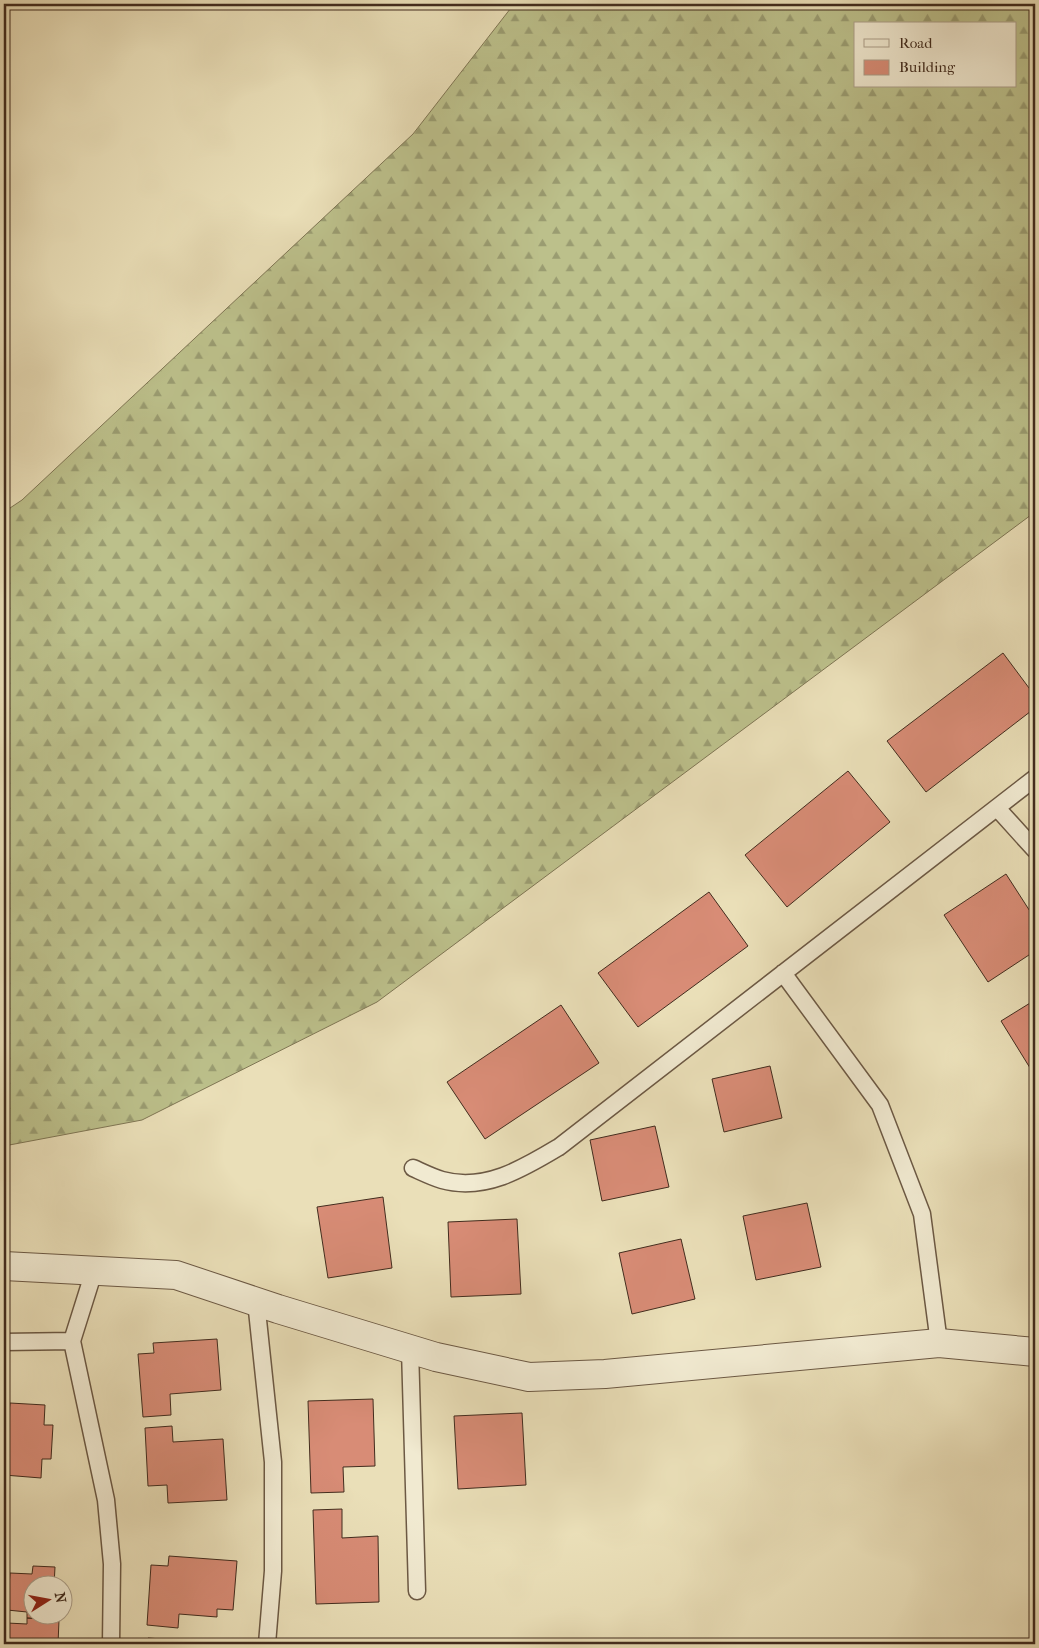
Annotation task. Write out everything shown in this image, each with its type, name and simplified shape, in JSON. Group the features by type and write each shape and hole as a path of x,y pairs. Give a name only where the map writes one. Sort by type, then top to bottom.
{"street":[{"path":"4,1266 176,1275 410,1349 529,1377 605,1374 939,1343 1035,1352"}],"lane":[{"path":"413,1168 443,1180 480,1182 516,1172 559,1147 1035,778"},
{"path":"997,808 1035,850"},
{"path":"783,973 880,1105 922,1214 939,1343"},
{"path":"94,1270 72,1341 106,1500 112,1564 111,1644"},
{"path":"256,1301 273,1462 273,1571 267,1644"},
{"path":"4,1342 72,1341"},
{"path":"410,1349 417,1591"}],"green space":[{"path":"514,4 1013,4 1035,9 1035,512 377,1002 142,1120 4,1146 4,512 22,500 413,134"}],"building":[{"path":"1003,653 1035,696 1035,708 926,792 887,741"},
{"path":"848,771 890,822 787,907 745,855"},
{"path":"1006,874 1035,919 1035,951 988,982 944,915"},
{"path":"709,892 748,946 638,1027 598,973"},
{"path":"1035,1000 1035,1076 1001,1021"},
{"path":"561,1005 599,1063 485,1139 447,1082"},
{"path":"770,1066 782,1118 724,1132 712,1079"},
{"path":"655,1126 669,1187 602,1201 590,1140"},
{"path":"383,1197 392,1268 328,1278 317,1207"},
{"path":"807,1203 821,1267 756,1280 743,1216"},
{"path":"517,1219 521,1294 451,1297 448,1222"},
{"path":"681,1239 695,1299 632,1314 619,1253"},
{"path":"217,1339 221,1390 170,1394 171,1415 143,1417 138,1354 154,1353 153,1343"},
{"path":"373,1399 375,1466 343,1467 344,1492 311,1493 308,1401"},
{"path":"10,1403 45,1405 44,1425 53,1425 51,1459 42,1459 41,1478 4,1475 4,1412 9,1412"},
{"path":"522,1413 526,1485 458,1489 454,1416"},
{"path":"172,1426 173,1442 223,1439 227,1500 168,1503 167,1485 148,1486 145,1428"},
{"path":"342,1509 342,1538 378,1536 379,1602 316,1604 313,1510"},
{"path":"169,1556 237,1561 233,1610 217,1609 217,1617 179,1614 178,1628 147,1625 151,1565 168,1566"},
{"path":"33,1566 55,1567 55,1576 22,1576 22,1612 7,1610 10,1573 32,1574"},
{"path":"7,1623 22,1624 22,1626 59,1626 58,1644 5,1644"},
{"path":"148,1638 176,1640 176,1644 147,1644"}]}
